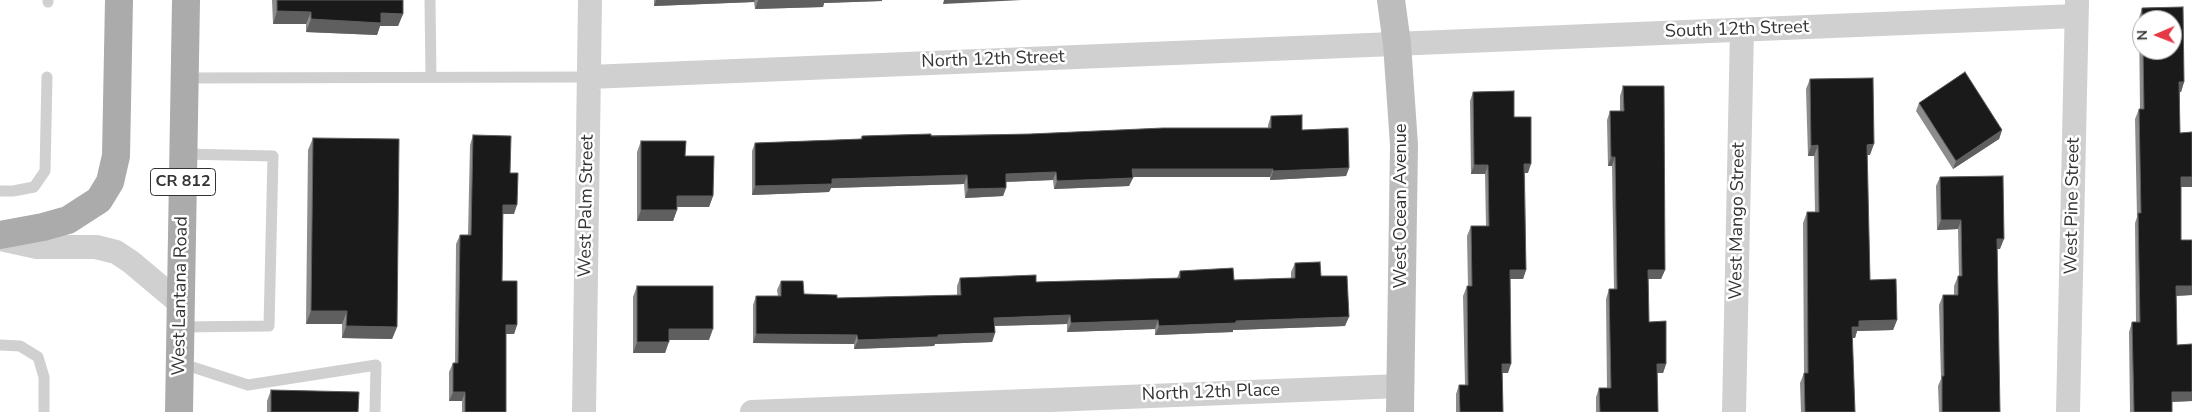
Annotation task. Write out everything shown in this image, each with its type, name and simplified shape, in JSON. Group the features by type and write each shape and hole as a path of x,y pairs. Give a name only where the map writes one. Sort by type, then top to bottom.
{"main road":[{"path":"0,235 43,227 74,217 99,200 110,182 116,156 119,0"},
{"name":"West Lantana Road","path":"179,412 186,0"}],"street":[{"name":"West Palm Street","path":"584,412 590,0"},
{"name":"West Ocean Avenue","path":"1391,0 1397,44 1404,145 1400,399"},
{"name":"South 12th Street","path":"1397,44 1742,30 2076,8"},
{"name":"West Pine Street","path":"2068,412 2076,8"},
{"name":"West Mango Street","path":"1734,412 1742,30"},
{"name":"North 12th Street","path":"589,76 1397,44"},
{"path":"0,239 37,246 96,247 116,252 131,262 181,315"},
{"name":"North 12th Place","path":"752,412 1400,399"}],"lane":[{"path":"430,0 431,77"},
{"path":"185,78 589,76"},
{"path":"0,191 13,192 34,187 45,171 48,77"},
{"path":"181,315 269,326 273,166 273,156 184,154"},
{"path":"0,346 20,346 38,357 44,377 44,412"},
{"path":"180,363 248,385 376,365 375,412"}],"building":[{"path":"277,0 403,0 403,14 381,13 381,23 311,19 311,12 277,11"},
{"path":"2183,7 2184,82 2179,82 2180,133 2192,132 2192,177 2181,177 2181,240 2192,240 2192,286 2176,286 2177,345 2192,344 2192,392 2172,392 2172,412 2134,412 2132,322 2140,322 2138,213 2141,213 2139,109 2144,109 2143,60 2182,60 2182,10 2142,10 2142,8"},
{"path":"1965,72 2002,130 1956,161 1919,103"},
{"path":"1873,78 1874,144 1867,145 1870,280 1896,279 1897,320 1859,321 1859,327 1852,327 1855,412 1805,412 1804,373 1808,373 1807,212 1819,212 1818,145 1811,146 1810,79"},
{"path":"1623,86 1664,86 1665,270 1648,270 1649,322 1666,321 1666,364 1657,364 1658,412 1600,412 1599,388 1611,388 1609,289 1617,289 1615,157 1611,157 1610,111 1624,111"},
{"path":"1514,91 1514,117 1531,117 1531,164 1524,164 1526,270 1510,270 1511,364 1502,364 1503,412 1460,412 1459,385 1468,385 1467,286 1472,286 1471,226 1489,226 1488,165 1474,165 1473,92"},
{"path":"1302,115 1302,130 1348,128 1349,168 1273,171 1273,169 1132,169 1133,178 1057,181 1056,172 1006,174 1006,188 968,189 967,175 832,179 832,184 755,186 755,143 862,139 862,136 1030,134 1163,128 1271,128 1271,116"},
{"path":"473,135 511,136 510,173 518,173 517,205 503,205 502,281 517,281 517,325 506,325 506,412 465,412 465,392 453,392 453,363 458,363 460,235 471,235"},
{"path":"313,138 399,139 397,327 346,326 347,311 311,311"},
{"path":"641,141 686,141 685,156 714,156 713,196 677,196 677,210 641,210"},
{"path":"2003,176 2004,239 1997,239 2000,412 1942,412 1942,376 1944,376 1943,295 1958,295 1958,276 1962,276 1961,220 1941,220 1940,177"},
{"path":"1320,262 1321,276 1347,276 1349,317 1159,326 1158,320 1071,323 1070,315 994,318 995,333 938,335 938,337 858,340 857,335 756,334 756,296 781,296 781,281 803,281 804,294 837,295 837,298 961,295 960,278 1036,275 1036,282 1180,278 1180,271 1233,268 1234,280 1295,278 1295,263"},
{"path":"637,286 713,286 713,329 669,329 669,342 637,342"},
{"path":"271,390 359,392 358,412 271,412"}]}
